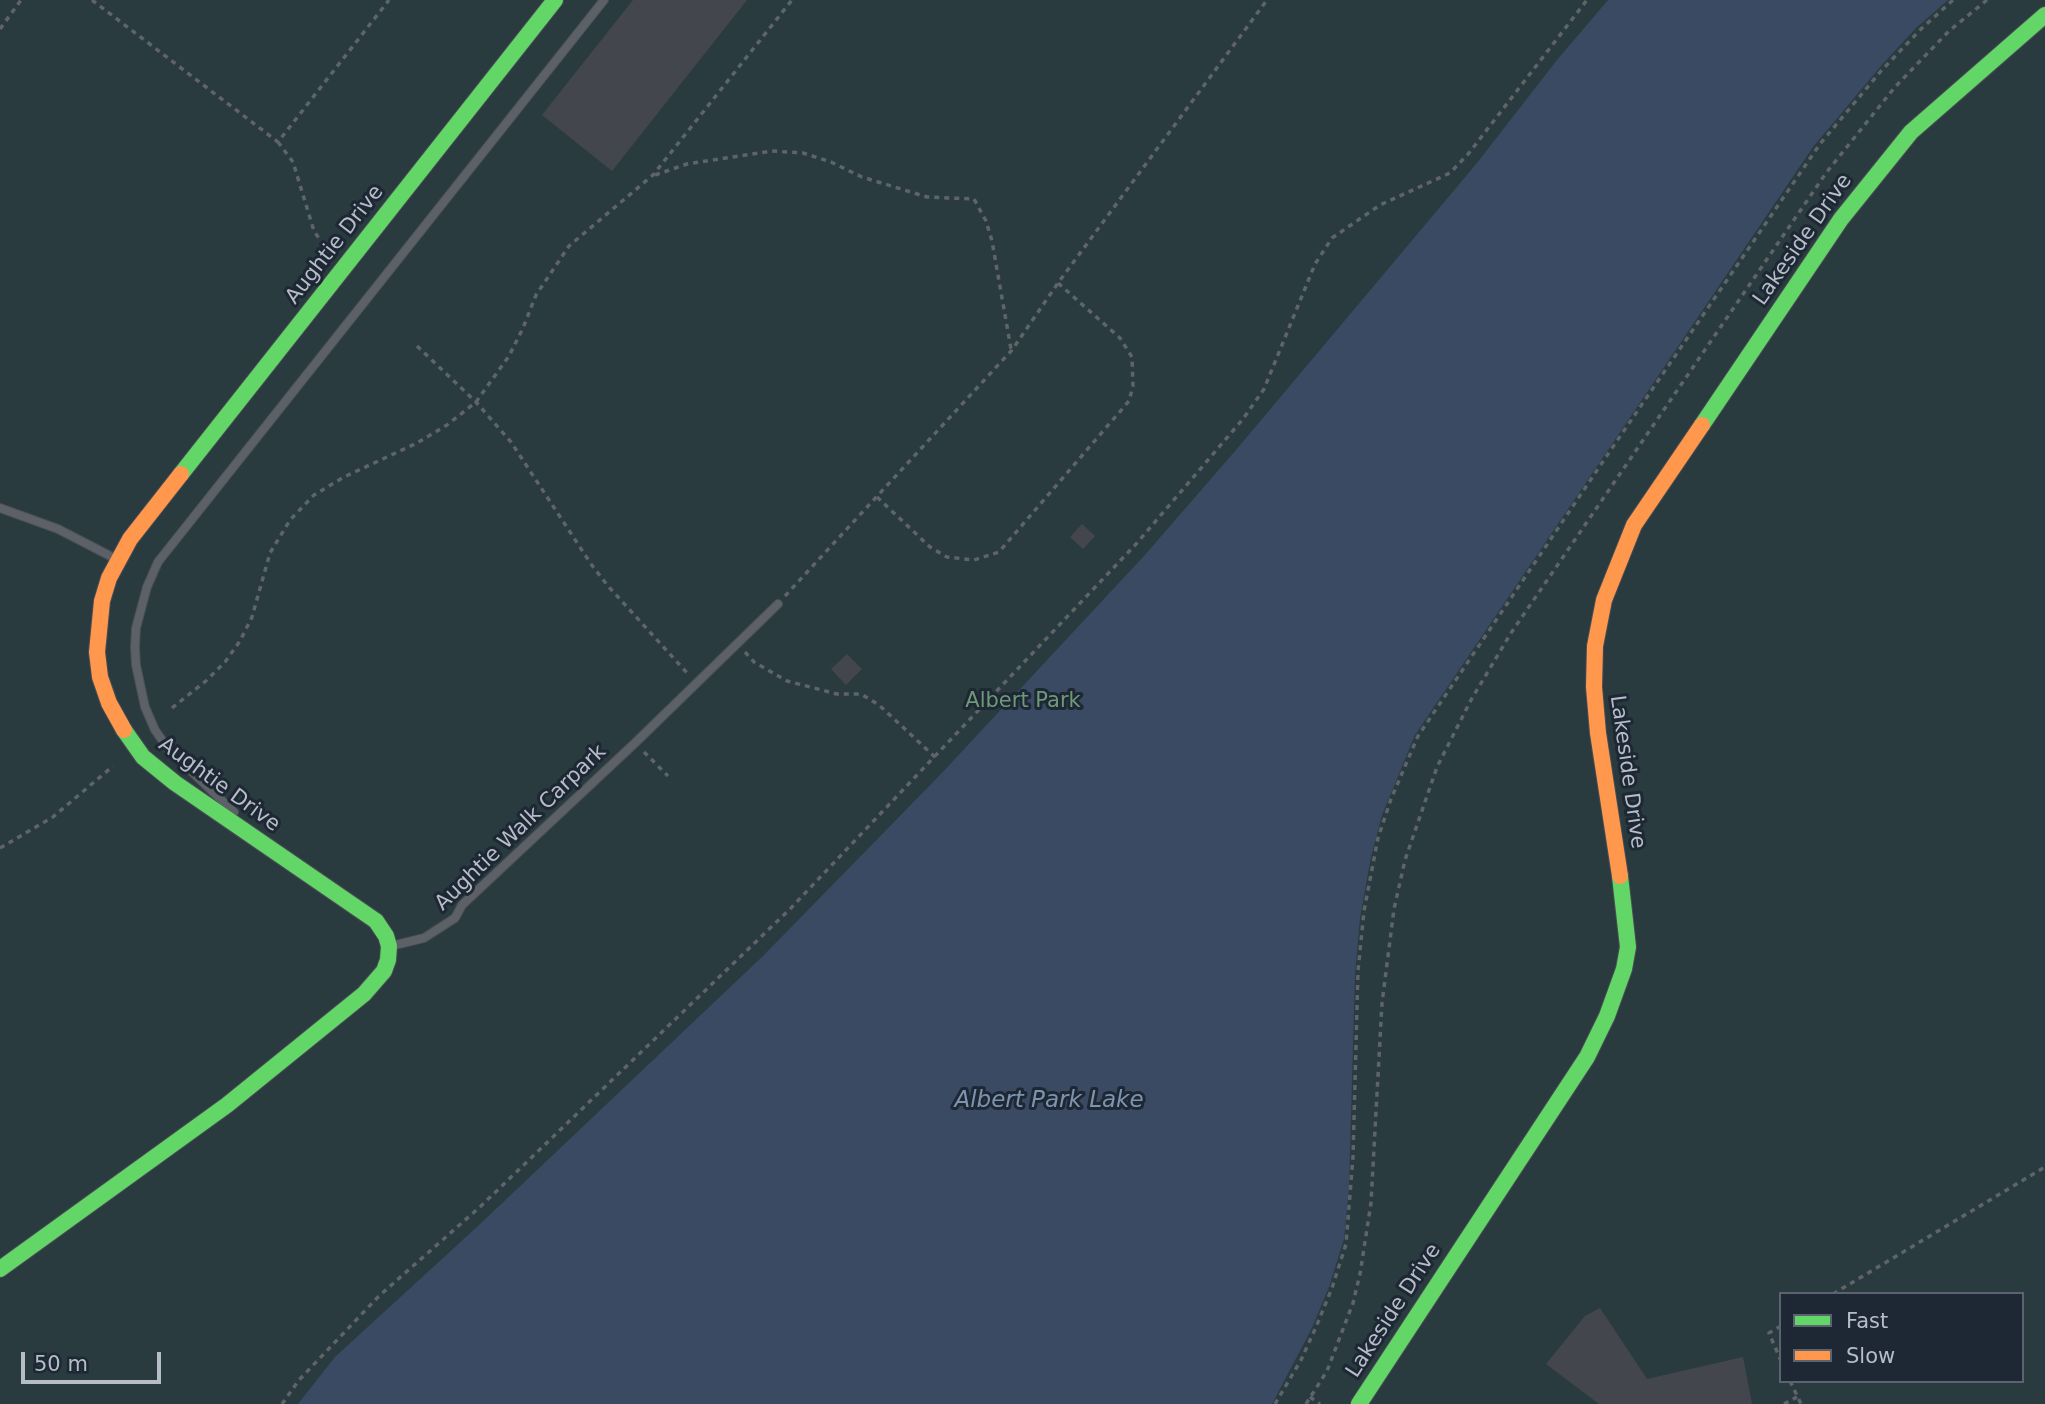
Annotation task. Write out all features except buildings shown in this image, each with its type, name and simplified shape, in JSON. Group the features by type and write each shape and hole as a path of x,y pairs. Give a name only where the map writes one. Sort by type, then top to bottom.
{"street":[{"name":"Aughtie Drive","path":"389,946 376,921 143,757 120,724 100,677 97,652 102,601 118,560 130,539 555,0"},
{"name":"Lakeside Drive","path":"1359,1404 1587,1058 1607,1016 1624,969 1628,947 1626,917 1598,733 1594,673 1595,646 1604,600 1634,524 1834,229 1877,174 1911,132 1957,89 2045,15"},
{"path":"0,1269 227,1105 364,994 384,971 389,946"}],"lane":[{"path":"271,848 169,750 155,730 145,707 136,665 136,628 147,587 158,562 604,0"},
{"path":"0,508 58,529 118,560"},
{"name":"Aughtie Walk Carpark","path":"389,946 424,938 446,926 455,918 462,905 778,604"}],"path":[{"path":"0,29 21,0"},
{"path":"92,0 278,142 288,153 298,173 314,231 344,269"},
{"path":"278,142 389,0"},
{"path":"172,708 207,680 225,662 240,641 253,618 270,553 290,520 314,495 344,477 417,443 447,425 476,402 509,356 536,295 569,246 653,175 792,0"},
{"path":"778,604 1012,350 1058,283 1267,0"},
{"path":"282,1404 299,1380 379,1296 481,1206 791,908 1138,543 1243,419 1264,389 1315,264 1332,238 1380,205 1450,173 1469,153 1587,0"},
{"path":"1275,1404 1301,1360 1316,1327 1346,1244 1353,1157 1358,971 1364,911 1378,838 1391,799 1418,736 1820,144 1889,63 1953,0"},
{"path":"1306,1404 1327,1371 1342,1334 1360,1274 1371,1203 1382,1003 1394,909 1405,860 1437,766 1511,633 1826,173 1904,78 1949,31 1987,0"},
{"path":"653,175 687,164 772,151 803,153 862,177 927,197 974,198 986,221 992,241 1012,350"},
{"path":"877,497 930,547 947,556 974,560 999,552 1129,401 1133,386 1132,357 1120,338 1058,283"},
{"path":"417,346 476,402 512,442 572,537 608,586 696,684"},
{"path":"738,645 754,662 787,681 837,694 861,694 878,705 936,758"},
{"path":"635,743 668,776"},
{"path":"0,848 53,817 113,766"},
{"path":"1836,1292 2045,1167"},
{"path":"1779,1327 1769,1333 1779,1356"},
{"path":"1791,1383 1801,1404"},
{"path":"1310,1397 1320,1404"},
{"path":"1784,1404 1797,1397"}],"green space":[{"name":"Albert Park","path":"0,0 2045,0 2045,1404 0,1404"}],"water":[{"name":"Albert Park Lake","path":"1608,0 1948,0 1916,28 1880,67 1813,147 1415,735 1382,815 1360,918 1355,974 1349,1187 1344,1239 1329,1287 1311,1330 1272,1404 298,1404 335,1357 478,1226 763,956 940,775 1144,556 1236,450 1477,163 1557,60"}],"traffic: fast":[{"path":"181,474 555,0"},
{"path":"1702,425 1841,219 1911,132 2045,15"},
{"path":"0,1269 227,1105 364,994 384,971 388,960 389,946 386,936 376,921 175,783 143,757 124,730"},
{"path":"1359,1404 1587,1057 1607,1016 1624,969 1628,947 1620,876"}],"traffic: slow":[{"path":"1620,876 1598,733 1594,687 1595,646 1604,600 1634,525 1702,425"},
{"path":"124,730 109,703 100,677 97,652 102,601 109,578 130,539 181,474"}]}
